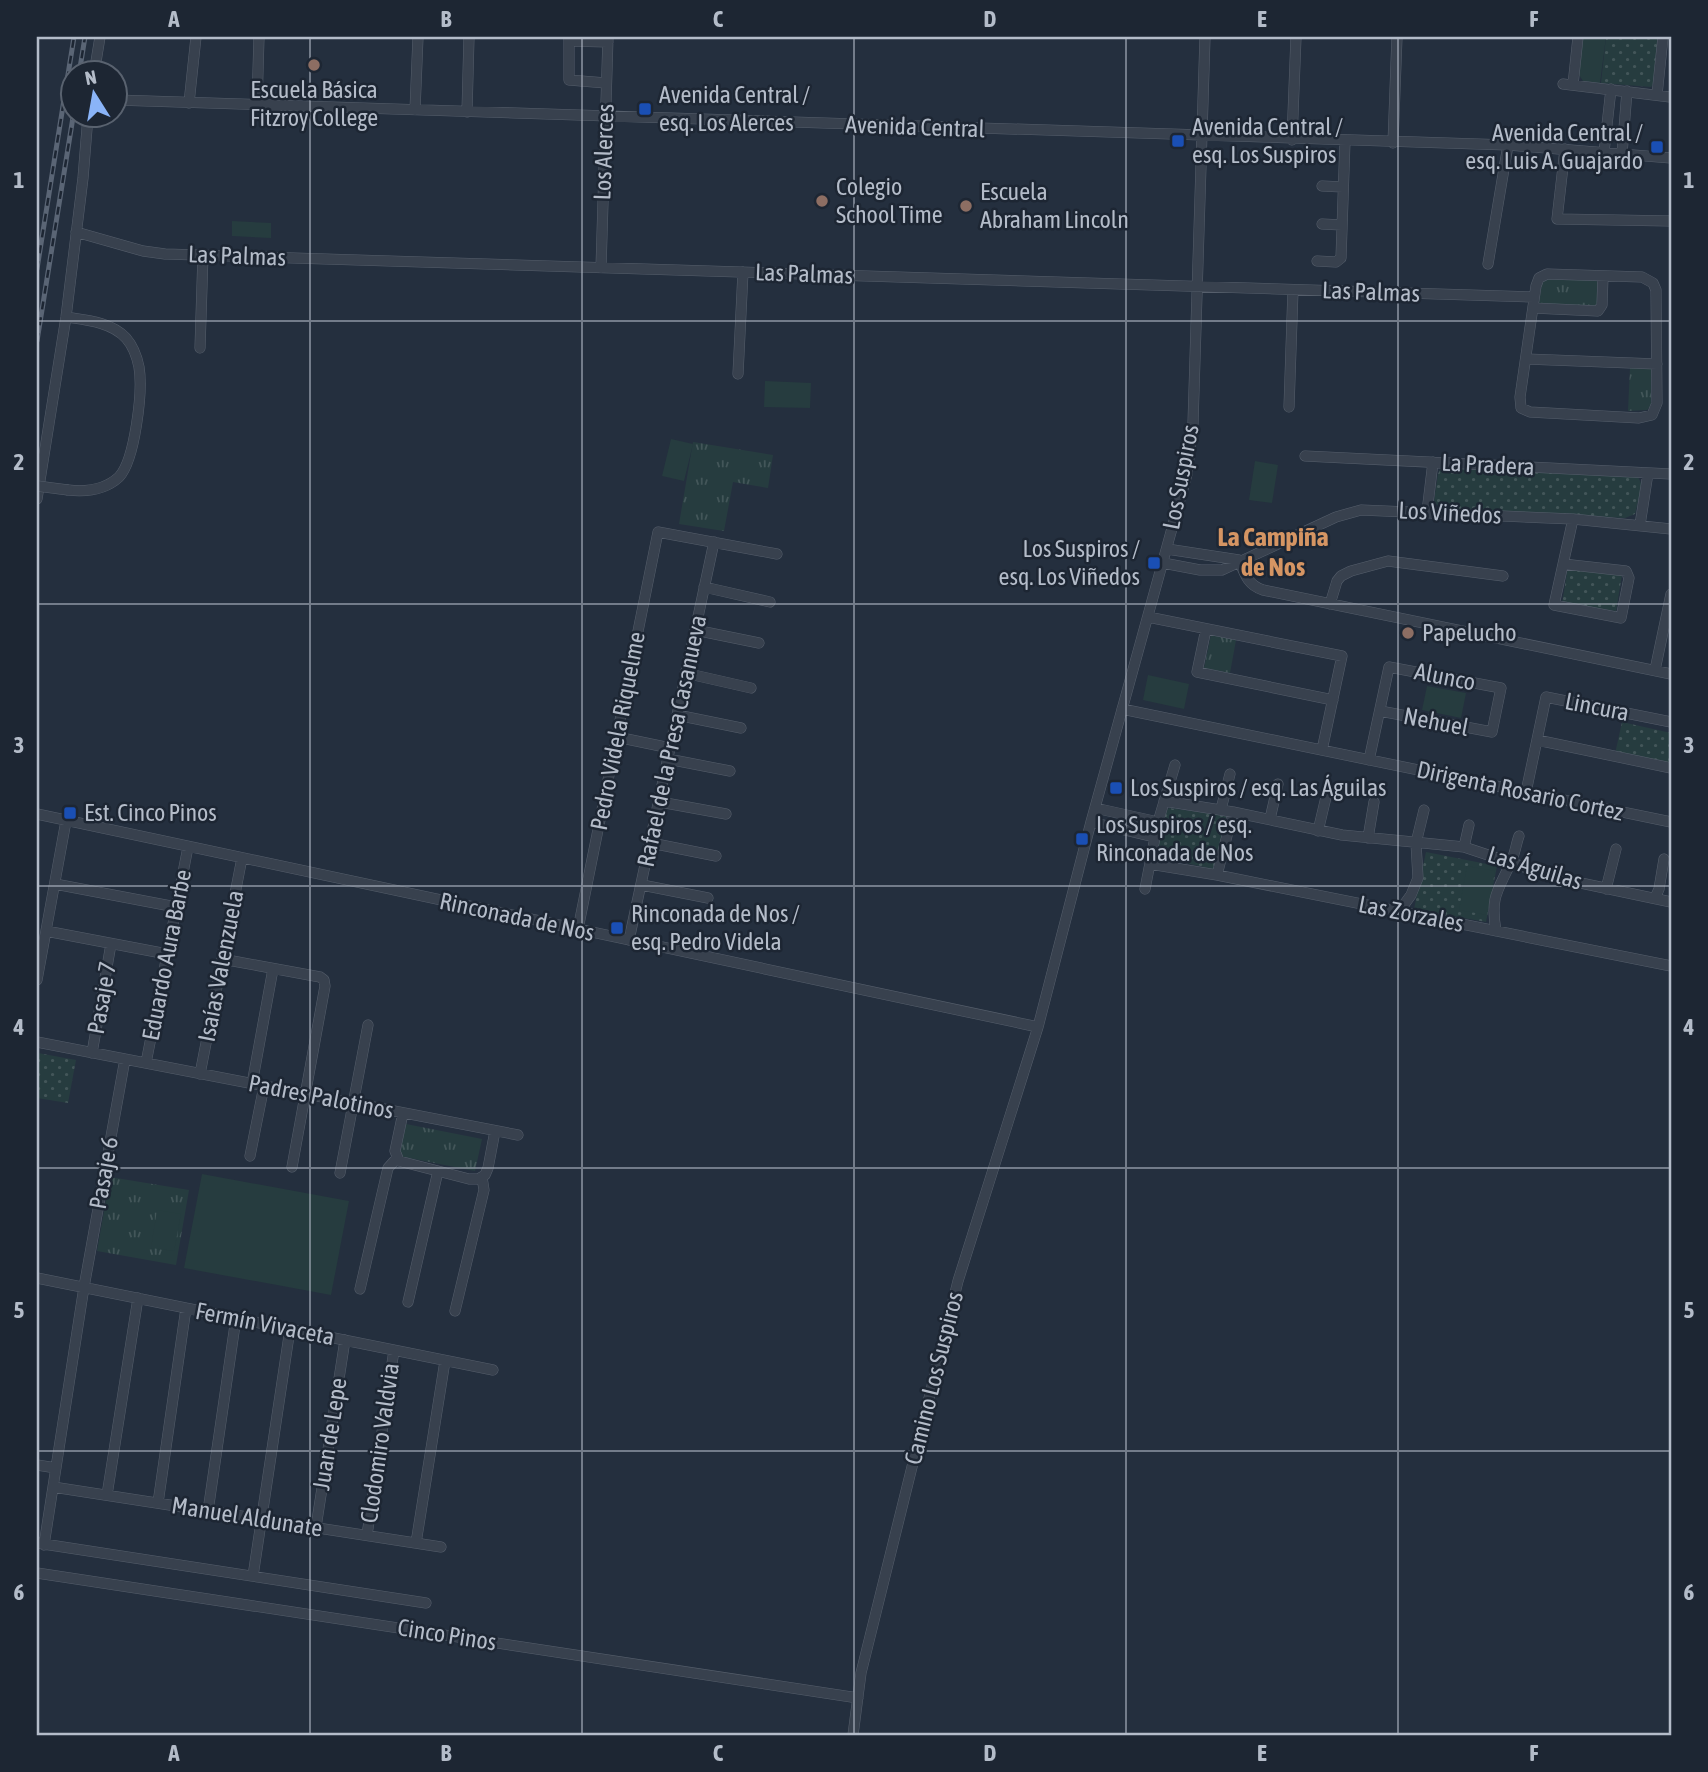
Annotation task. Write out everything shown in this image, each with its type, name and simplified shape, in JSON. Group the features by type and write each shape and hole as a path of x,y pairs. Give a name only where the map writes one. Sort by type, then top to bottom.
{"street":[{"path":"96,60 100,37"},
{"path":"189,103 197,37"},
{"path":"257,105 259,37"},
{"path":"415,110 418,37"},
{"path":"467,112 469,37"},
{"name":"Los Suspiros","path":"1038,1027 1091,822 1187,474 1192,440 1205,37"},
{"path":"1292,140 1296,37"},
{"path":"1393,143 1397,37"},
{"path":"1578,37 1568,84 1670,97"},
{"path":"1657,95 1663,37"},
{"path":"606,83 569,80 569,39 608,40"},
{"name":"Los Alerces","path":"601,268 608,40"},
{"path":"1604,152 1611,89"},
{"path":"1622,154 1627,91"},
{"name":"Avenida Central","path":"130,101 1508,145 1671,158"},
{"path":"37,499 66,317 87,130"},
{"path":"1317,261 1339,261 1345,141"},
{"path":"1488,264 1508,145"},
{"path":"1565,149 1558,219 1671,221"},
{"path":"1322,186 1343,187"},
{"path":"1322,224 1342,225"},
{"name":"Las Palmas","path":"76,232 152,253 1293,290 1534,302 1598,311 1602,305 1603,276"},
{"path":"200,348 204,255"},
{"path":"738,374 743,272"},
{"path":"1544,275 1603,276 1643,277 1653,283 1656,290 1656,410 1650,416 1639,418 1525,411 1520,404 1537,281 1544,275"},
{"path":"1289,407 1293,290"},
{"path":"37,486 87,491 113,482 123,472 134,441 140,379 134,351 120,333 97,323 66,317"},
{"path":"1526,359 1657,364"},
{"name":"La Pradera","path":"1305,456 1671,474"},
{"path":"1427,512 1433,462"},
{"path":"1640,525 1648,473"},
{"name":"Los Viñedos","path":"1163,563 1222,570 1345,514 1369,510 1573,519 1671,529"},
{"path":"1563,564 1626,571 1629,578 1621,618 1554,605 1563,564 1573,519"},
{"name":"Pedro Videla Riquelme","path":"578,929 658,531 713,542"},
{"path":"713,542 777,554"},
{"name":"Rafael de la Presa Casanueva","path":"629,940 713,542"},
{"path":"1167,549 1239,561 1253,586 1671,674"},
{"path":"1330,604 1341,576 1388,561 1503,576"},
{"path":"704,587 770,602"},
{"path":"1655,670 1668,626 1671,594"},
{"path":"1148,617 1342,656 1322,750"},
{"path":"1206,629 1197,672 1333,700"},
{"path":"695,630 759,643"},
{"name":"Alunco","path":"1380,711 1389,667 1501,688 1492,733"},
{"path":"685,673 751,688"},
{"name":"Lincura","path":"1538,740 1546,697 1671,722"},
{"name":"Dirigenta Rosario Cortez","path":"1122,709 1671,822"},
{"path":"1369,760 1380,711"},
{"name":"Nehuel","path":"1380,711 1492,733"},
{"path":"677,715 741,729"},
{"path":"617,737 730,771"},
{"path":"1526,792 1538,740 1671,768"},
{"path":"1145,889 1154,836 1175,765"},
{"path":"1221,809 1230,774"},
{"path":"1270,819 1278,784"},
{"path":"1318,831 1327,793"},
{"name":"Las Águilas","path":"1164,801 1233,811 1318,831 1464,847 1557,878 1671,902"},
{"path":"660,802 726,814"},
{"path":"1368,838 1374,802"},
{"path":"1095,808 1158,822"},
{"path":"1398,913 1406,904 1416,883 1416,843 1423,810"},
{"path":"1217,875 1233,811"},
{"name":"Rinconada de Nos","path":"37,814 1038,1027"},
{"path":"37,980 66,821"},
{"path":"1091,822 1154,836"},
{"name":"Las Águilas","path":"1464,847 1469,825"},
{"path":"1496,931 1495,898 1498,885 1511,863 1519,836"},
{"path":"651,843 716,856"},
{"name":"Eduardo Aura Barbe","path":"146,1063 188,847"},
{"name":"Las Águilas","path":"1606,889 1616,849"},
{"name":"Isaías Valenzuela","path":"200,1074 242,858"},
{"path":"1655,898 1664,859"},
{"name":"Las Zorzales","path":"1150,864 1671,966"},
{"path":"55,884 176,907"},
{"path":"642,885 708,898"},
{"path":"46,931 167,954"},
{"name":"Pasaje 7","path":"92,1053 111,944"},
{"path":"222,959 320,977 324,980 292,1167"},
{"path":"252,1084 273,969"},
{"path":"340,1173 368,1025"},
{"name":"Camino Los Suspiros","path":"853,1735 861,1673 958,1280 1038,1027"},
{"name":"Padres Palotinos","path":"37,1046 125,1059 518,1135"},
{"name":"Pasaje 6","path":"40,1544 53,1487 84,1287 125,1059"},
{"path":"250,1156 264,1086"},
{"path":"360,1289 388,1168 397,1158 396,1147 403,1113"},
{"path":"397,1158 406,1164 474,1179 482,1177 488,1168 495,1131"},
{"path":"408,1302 438,1171"},
{"path":"455,1311 484,1189 482,1177"},
{"name":"Fermín Vivaceta","path":"37,1278 493,1370"},
{"path":"107,1495 138,1298"},
{"path":"158,1503 186,1308"},
{"path":"208,1511 236,1318"},
{"path":"253,1576 290,1329"},
{"name":"Juan de Lepe","path":"316,1527 345,1340"},
{"name":"Clodomiro Valdvia","path":"367,1535 394,1350"},
{"path":"416,1543 445,1360"},
{"path":"37,1465 56,1468"},
{"name":"Manuel Aldunate","path":"53,1487 441,1547"},
{"name":"Cinco Pinos","path":"40,1544 426,1602"},
{"name":"Cinco Pinos","path":"37,1573 858,1698"}],"green space":[{"path":"1583,37 1606,37 1600,83 1583,81 1579,75"},
{"path":"1606,37 1659,37 1654,82 1651,87 1601,83"},
{"path":"232,221 271,223 271,238 232,236"},
{"path":"1549,279 1596,280 1599,285 1598,307 1539,304 1542,282"},
{"path":"1630,368 1651,368 1651,405 1647,410 1628,411"},
{"path":"765,381 811,383 810,408 764,407"},
{"path":"671,439 693,444 684,481 662,476"},
{"path":"693,442 773,455 768,488 733,482 724,531 679,524"},
{"path":"1255,461 1278,465 1272,503 1249,500"},
{"path":"1442,465 1638,477 1642,485 1635,514 1625,518 1440,508 1434,501"},
{"path":"1568,567 1622,575 1616,611 1562,603"},
{"path":"1211,635 1236,640 1230,673 1204,668"},
{"path":"1148,675 1189,684 1184,709 1143,700"},
{"path":"1427,686 1466,693 1461,718 1422,710"},
{"path":"1622,722 1671,733 1671,765 1615,754"},
{"path":"1169,808 1227,816 1214,869 1156,857 1164,814"},
{"path":"1426,852 1497,866 1486,922 1414,909"},
{"path":"1467,866 1495,871 1487,915 1459,910"},
{"path":"38,1053 76,1060 68,1103 37,1098"},
{"path":"406,1124 482,1139 475,1171 399,1156"},
{"path":"202,1174 349,1201 331,1295 184,1268"},
{"path":"110,1177 189,1190 176,1265 97,1251"},
{"path":"157,1210 181,1214 174,1251 151,1248"}],"railway":[{"path":"37,269 74,37"},
{"path":"81,60 85,37"},
{"path":"37,341 71,130"}],"place":[{"name":"Escuela Básica Fitzroy College","path":"314,65"},
{"name":"Avenida Central / esq. Los Alerces","path":"645,109"},
{"name":"Avenida Central / esq. Los Suspiros","path":"1178,141"},
{"name":"Avenida Central / esq. Luis A. Guajardo","path":"1657,147"},
{"name":"Colegio School Time","path":"822,201"},
{"name":"Escuela Abraham Lincoln","path":"966,206"},
{"name":"Los Suspiros / esq. Los Viñedos","path":"1154,563"},
{"name":"Papelucho","path":"1408,633"},
{"name":"Los Suspiros / esq. Las Águilas","path":"1116,788"},
{"name":"Est. Cinco Pinos","path":"70,813"},
{"name":"Los Suspiros / esq. Rinconada de Nos","path":"1082,839"},
{"name":"Rinconada de Nos / esq. Pedro Videla","path":"617,928"}],"district":[{"name":"La Campiña de Nos","path":"1273,552"}]}
